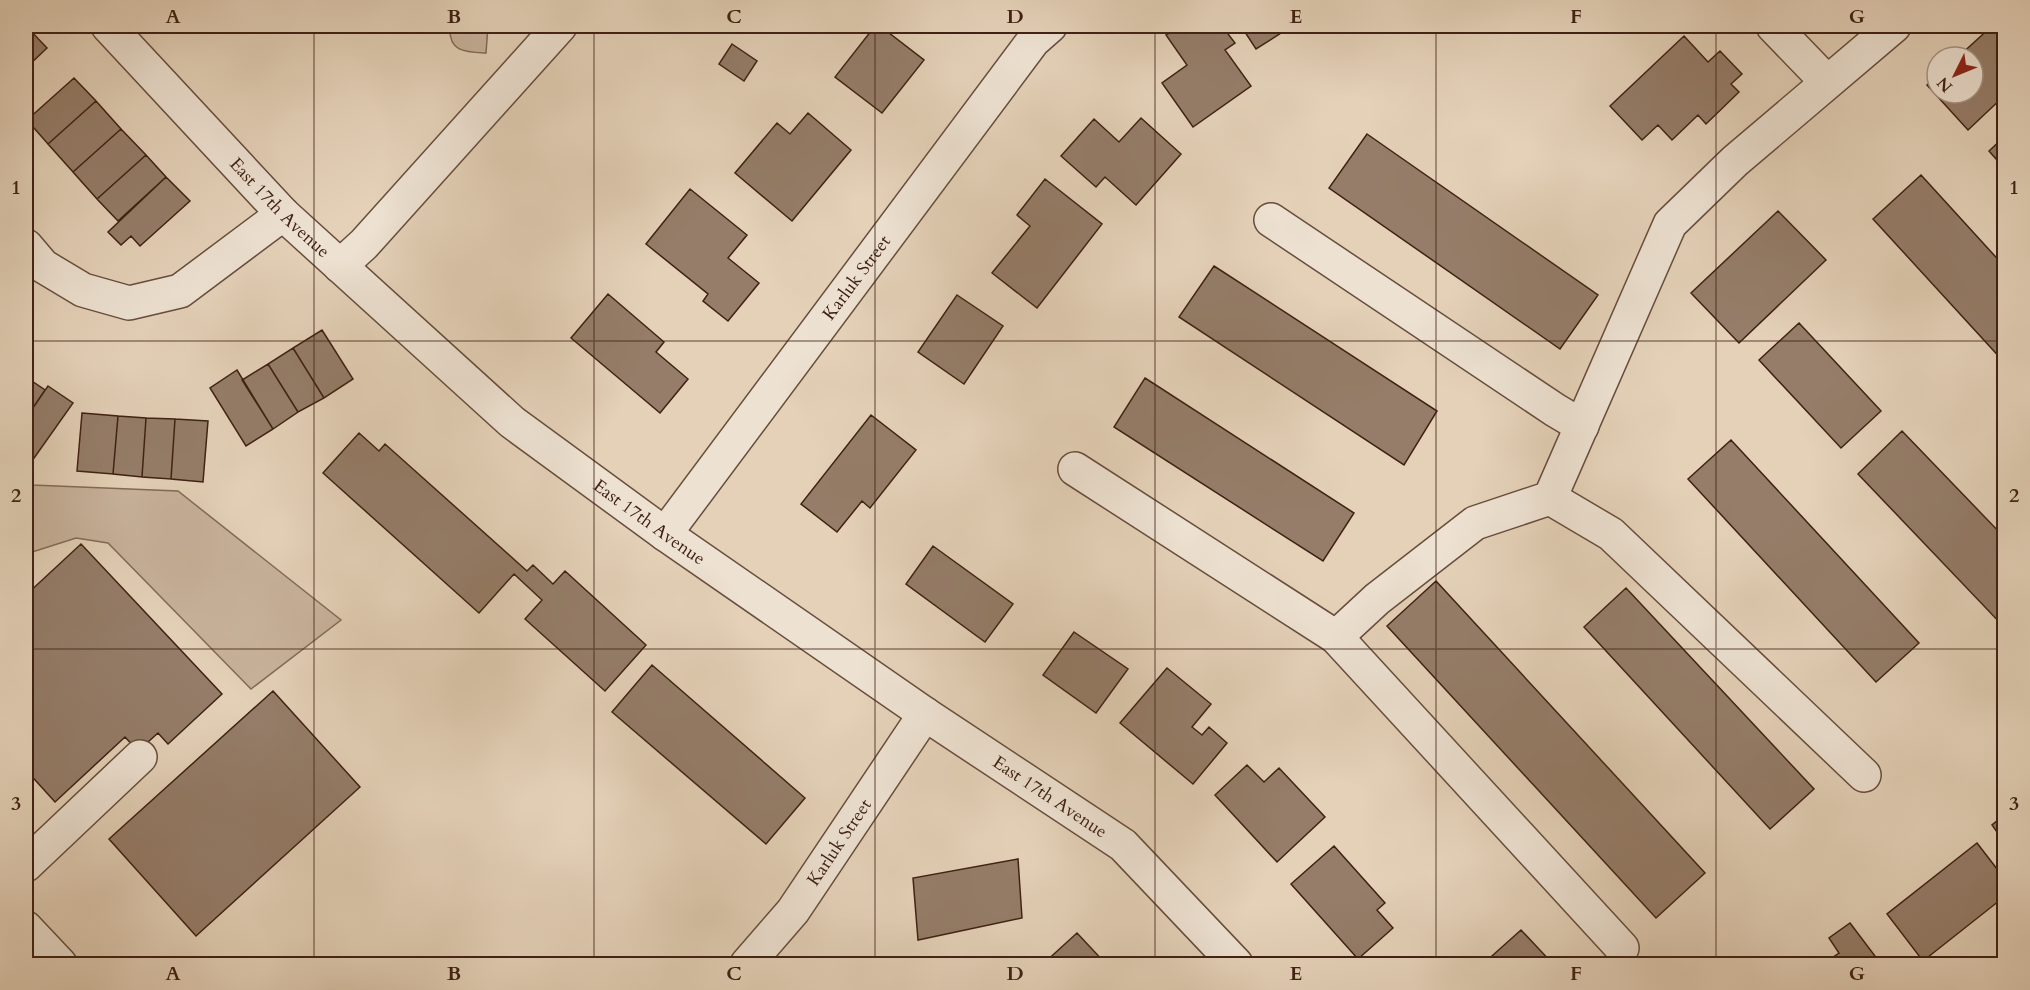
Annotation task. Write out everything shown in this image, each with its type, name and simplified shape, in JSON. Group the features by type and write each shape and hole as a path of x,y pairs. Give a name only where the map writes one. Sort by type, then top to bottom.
{"street":[{"name":"East 17th Avenue","path":"108,26 282,214 512,422 665,534 925,714 1123,845 1236,964"},
{"path":"340,266 364,244 560,26"},
{"name":"Karluk Street","path":"665,534 1033,41 1050,26"},
{"path":"1773,26 1827,82"},
{"path":"1336,637 1377,598 1475,524 1550,498 1670,224 1735,161 1894,26"},
{"path":"26,246 43,266 83,290 129,303 180,291 282,214"},
{"path":"1271,220 1582,426"},
{"path":"1075,469 1336,637 1622,948"},
{"path":"1550,498 1611,534 1864,775"},
{"name":"Karluk Street","path":"747,964 794,911 925,714"},
{"path":"26,866 140,757"},
{"path":"26,928 60,964"}],"shaded area":[{"path":"450,26 488,26 486,53 465,51 455,46 450,35"},
{"path":"26,480 32,485 178,491 341,620 251,689 108,543 76,538 26,554"}],"building":[{"path":"26,26 47,48 26,68"},
{"path":"875,26 880,26 924,60 882,113 835,77"},
{"path":"1180,26 1222,26 1235,43 1225,50 1251,86 1193,127 1162,83 1187,65 1166,35"},
{"path":"1241,26 1292,26 1256,49"},
{"path":"1992,26 2004,26 2004,96 1968,130 1945,105 1985,105 1985,45 1971,45"},
{"path":"1684,36 1708,62 1720,51 1742,74 1731,84 1739,92 1706,124 1698,115 1672,140 1658,125 1642,140 1610,106"},
{"path":"732,44 757,61 744,81 719,64"},
{"path":"74,78 96,101 48,144 27,120"},
{"path":"96,101 121,129 73,172 48,144"},
{"path":"808,113 851,150 792,221 735,173 777,123 790,134"},
{"path":"1141,118 1181,154 1136,205 1105,177 1096,187 1061,156 1094,119 1119,142"},
{"path":"121,129 146,155 97,199 73,172"},
{"path":"1367,134 1598,295 1560,349 1329,188"},
{"path":"2004,137 2004,168 1989,151"},
{"path":"146,155 166,177 118,221 97,199"},
{"path":"1921,175 2004,266 2004,362 1873,219"},
{"path":"166,177 190,201 140,246 131,236 121,245 108,232"},
{"path":"1045,179 1102,224 1037,308 992,273 1030,226 1017,215"},
{"path":"690,189 747,235 728,258 759,283 728,321 703,301 708,294 646,244"},
{"path":"1778,211 1826,260 1739,343 1691,293"},
{"path":"1214,266 1437,411 1404,465 1179,317"},
{"path":"608,294 664,342 656,352 688,379 660,413 571,338"},
{"path":"957,295 1003,326 964,384 918,352"},
{"path":"1799,323 1881,411 1841,448 1759,360"},
{"path":"322,330 353,379 324,398 293,348"},
{"path":"293,348 324,398 298,412 268,364"},
{"path":"268,364 298,412 273,429 242,380"},
{"path":"237,370 273,429 246,446 210,388"},
{"path":"26,377 45,390 26,418"},
{"path":"1145,378 1354,513 1323,561 1114,427"},
{"path":"48,386 73,403 27,468 26,418"},
{"path":"82,413 118,416 113,474 77,471"},
{"path":"871,415 916,450 870,508 862,501 837,532 801,504"},
{"path":"118,416 146,418 142,477 113,474"},
{"path":"146,418 175,419 171,479 142,477"},
{"path":"175,419 208,421 203,482 171,479"},
{"path":"1902,431 2004,537 2004,627 1858,474"},
{"path":"359,433 379,451 385,444 527,571 533,565 553,584 565,571 646,645 605,691 525,619 542,600 514,574 479,613 323,473"},
{"path":"1731,440 1919,643 1876,682 1688,479"},
{"path":"81,544 222,694 168,744 158,733 138,751 125,737 55,802 26,770 26,595"},
{"path":"933,546 1013,604 985,642 906,584"},
{"path":"1436,581 1705,873 1656,918 1387,626"},
{"path":"1626,588 1814,789 1770,829 1584,627"},
{"path":"1074,632 1128,669 1096,713 1043,675"},
{"path":"652,665 805,798 766,844 612,712"},
{"path":"1167,668 1211,704 1192,727 1202,735 1209,727 1227,743 1193,784 1120,723"},
{"path":"273,691 360,787 196,936 109,839"},
{"path":"1247,765 1264,782 1279,768 1325,817 1277,862 1215,795"},
{"path":"2004,815 2004,842 1992,825"},
{"path":"1977,843 2004,878 2004,897 1923,961 1887,914"},
{"path":"1334,846 1385,903 1377,910 1393,928 1358,959 1291,884"},
{"path":"1018,859 1022,918 918,940 913,878"},
{"path":"1850,923 1881,964 1823,964 1839,953 1829,938"},
{"path":"1521,930 1553,964 1483,964"},
{"path":"1077,933 1106,964 1043,964"}]}
